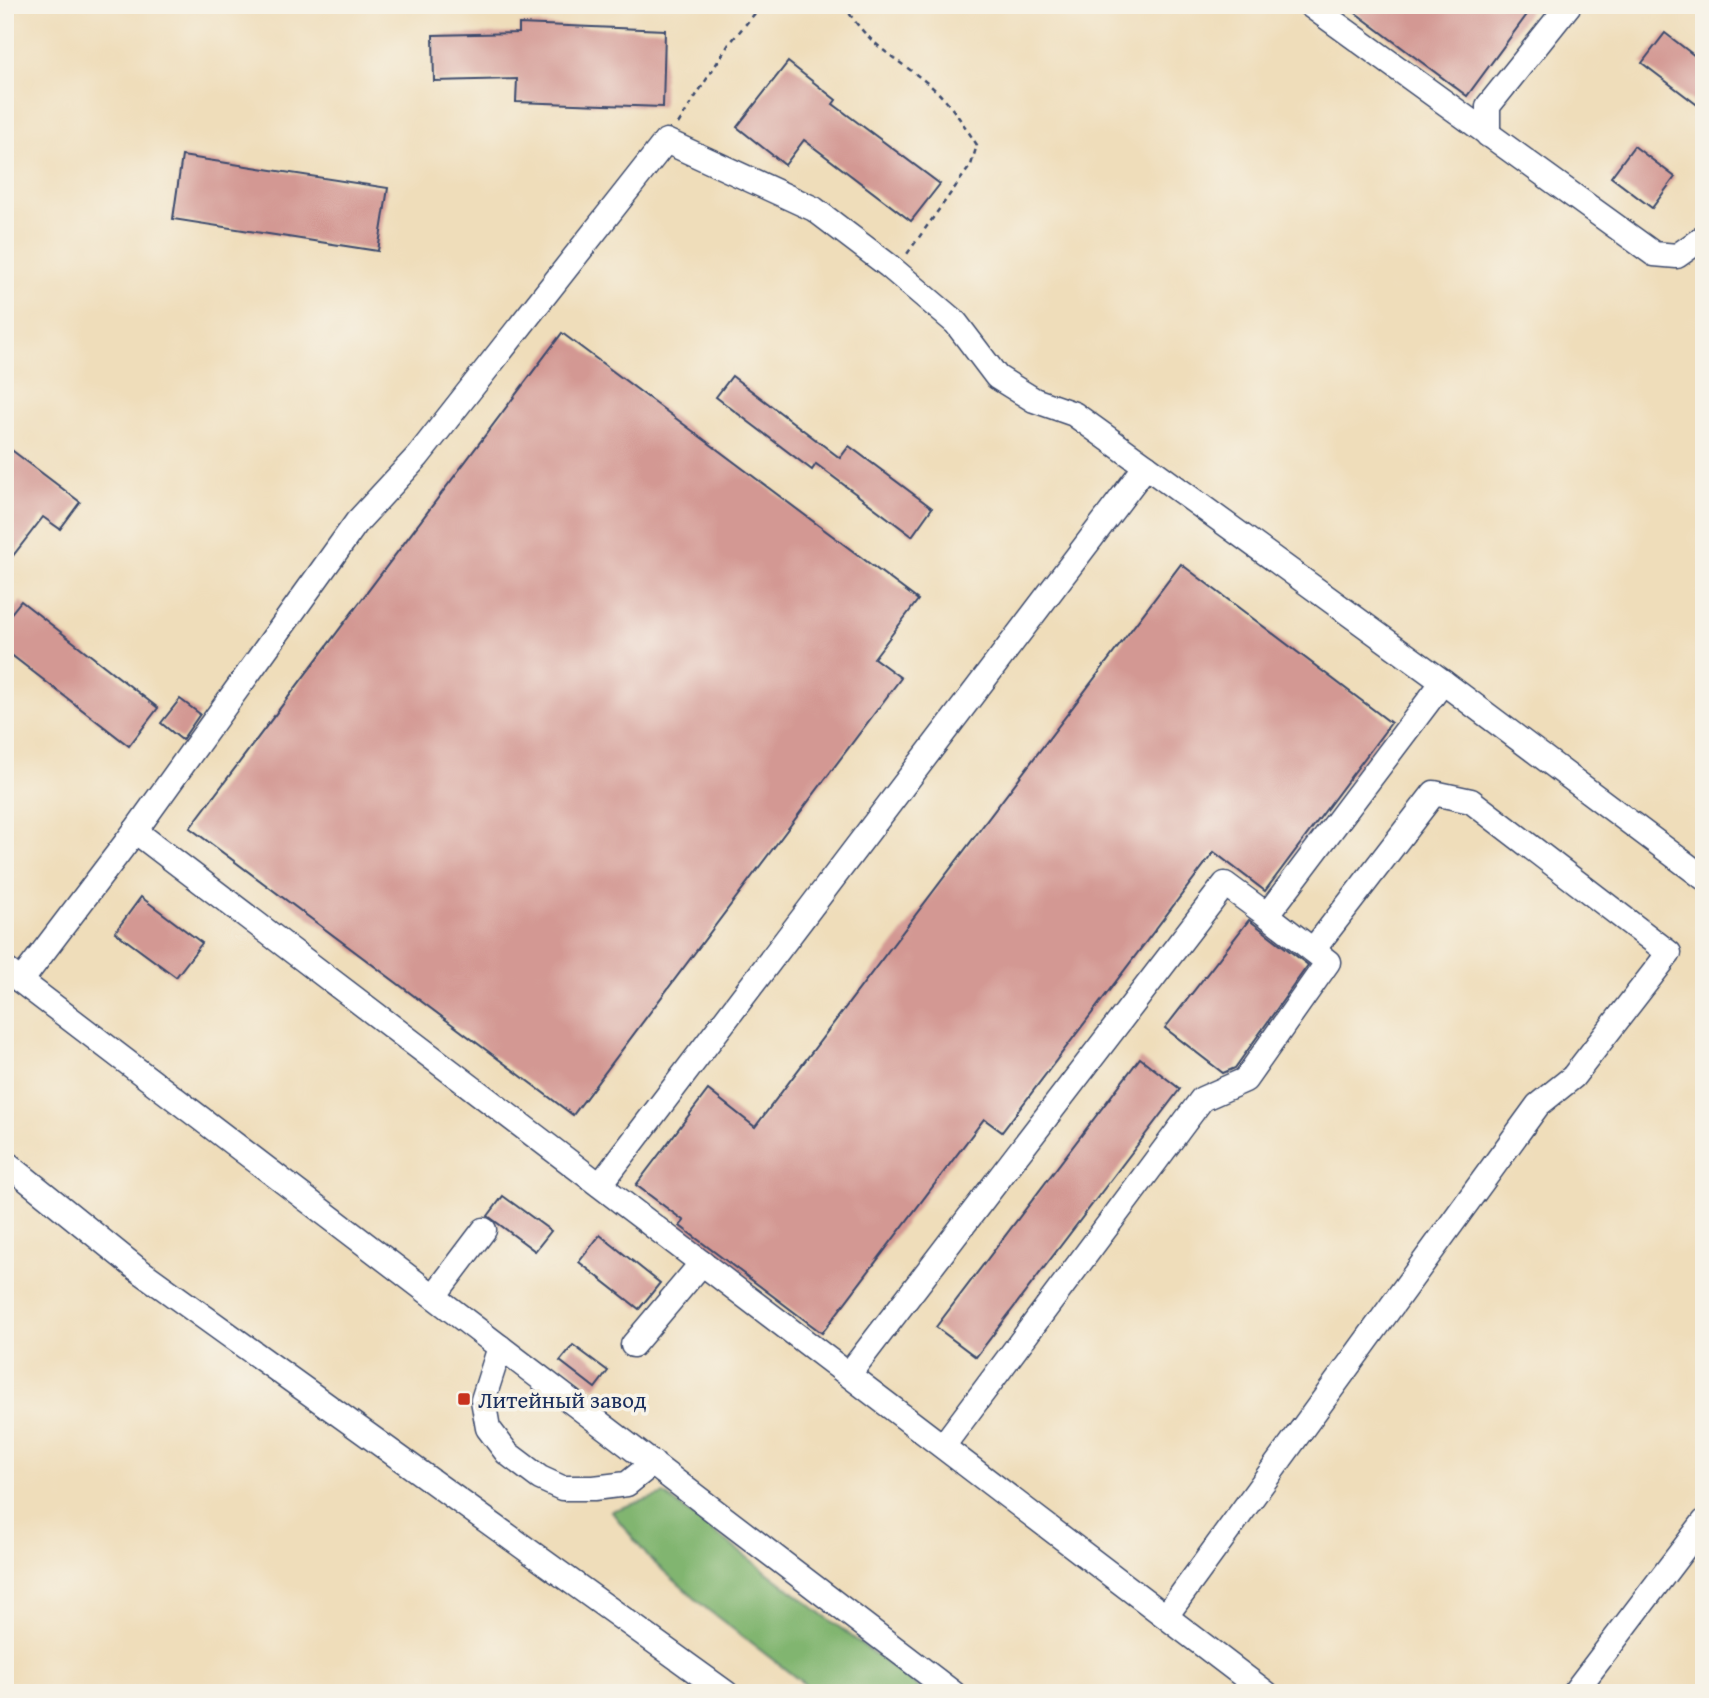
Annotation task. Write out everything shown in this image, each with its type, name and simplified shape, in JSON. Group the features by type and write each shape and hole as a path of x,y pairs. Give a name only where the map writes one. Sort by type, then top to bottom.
{"street":[{"path":"1310,5 1654,254 1677,256 1704,237"},
{"path":"1488,135 1488,106 1569,5"},
{"path":"953,1693 13,975 135,831 357,522 418,456 666,141 814,209 895,271 956,323 997,377 1034,400 1074,414 1443,682 1704,878"},
{"path":"600,1185 1146,466"},
{"path":"1267,915 1443,682"},
{"path":"1166,1616 1538,1105 1573,1077 1669,953 1471,801 1434,793 1313,950"},
{"path":"135,831 1266,1693"},
{"path":"849,1374 1225,884 1328,961 1245,1080 1202,1099 943,1446"},
{"path":"5,1162 147,1276 726,1693"},
{"path":"435,1296 484,1230"},
{"path":"633,1345 702,1263"},
{"path":"500,1347 483,1400 488,1428 507,1453 540,1478 562,1488 594,1489 627,1484 653,1463"},
{"path":"1574,1693 1704,1522"}],"path":[{"path":"666,141 729,44 762,5"},
{"path":"844,5 857,27 890,58 928,83 957,113 977,145 971,164 895,271"}],"green space":[{"path":"664,1494 926,1693 816,1693 707,1609 649,1558 611,1511"}],"building":[{"path":"1345,5 1534,5 1467,96"},
{"path":"519,24 665,30 663,107 516,102 517,79 434,81 433,35 519,33"},
{"path":"1665,33 1704,63 1704,110 1642,63"},
{"path":"788,62 836,100 833,104 940,184 911,221 804,140 785,165 737,127"},
{"path":"1634,146 1675,177 1652,208 1611,177"},
{"path":"182,156 388,188 378,251 173,219"},
{"path":"562,333 918,600 874,658 901,678 573,1115 190,828"},
{"path":"732,376 840,458 849,446 932,508 912,536 816,464 812,470 716,397"},
{"path":"5,445 80,502 60,529 43,517 5,566"},
{"path":"1181,564 1391,723 1265,891 1214,852 1002,1132 984,1119 822,1333 680,1226 684,1221 636,1185 708,1090 755,1127"},
{"path":"21,601 158,708 129,746 5,650 5,621"},
{"path":"180,699 200,714 182,740 161,723"},
{"path":"141,897 202,943 176,977 115,932"},
{"path":"1249,920 1308,965 1235,1068 1223,1073 1165,1028"},
{"path":"1140,1058 1180,1089 976,1357 936,1327"},
{"path":"503,1196 551,1231 535,1251 488,1216"},
{"path":"600,1235 660,1283 639,1309 579,1262"},
{"path":"573,1345 608,1371 595,1388 560,1361"}],"place":[{"name":"Литейный завод","path":"464,1399"}]}
